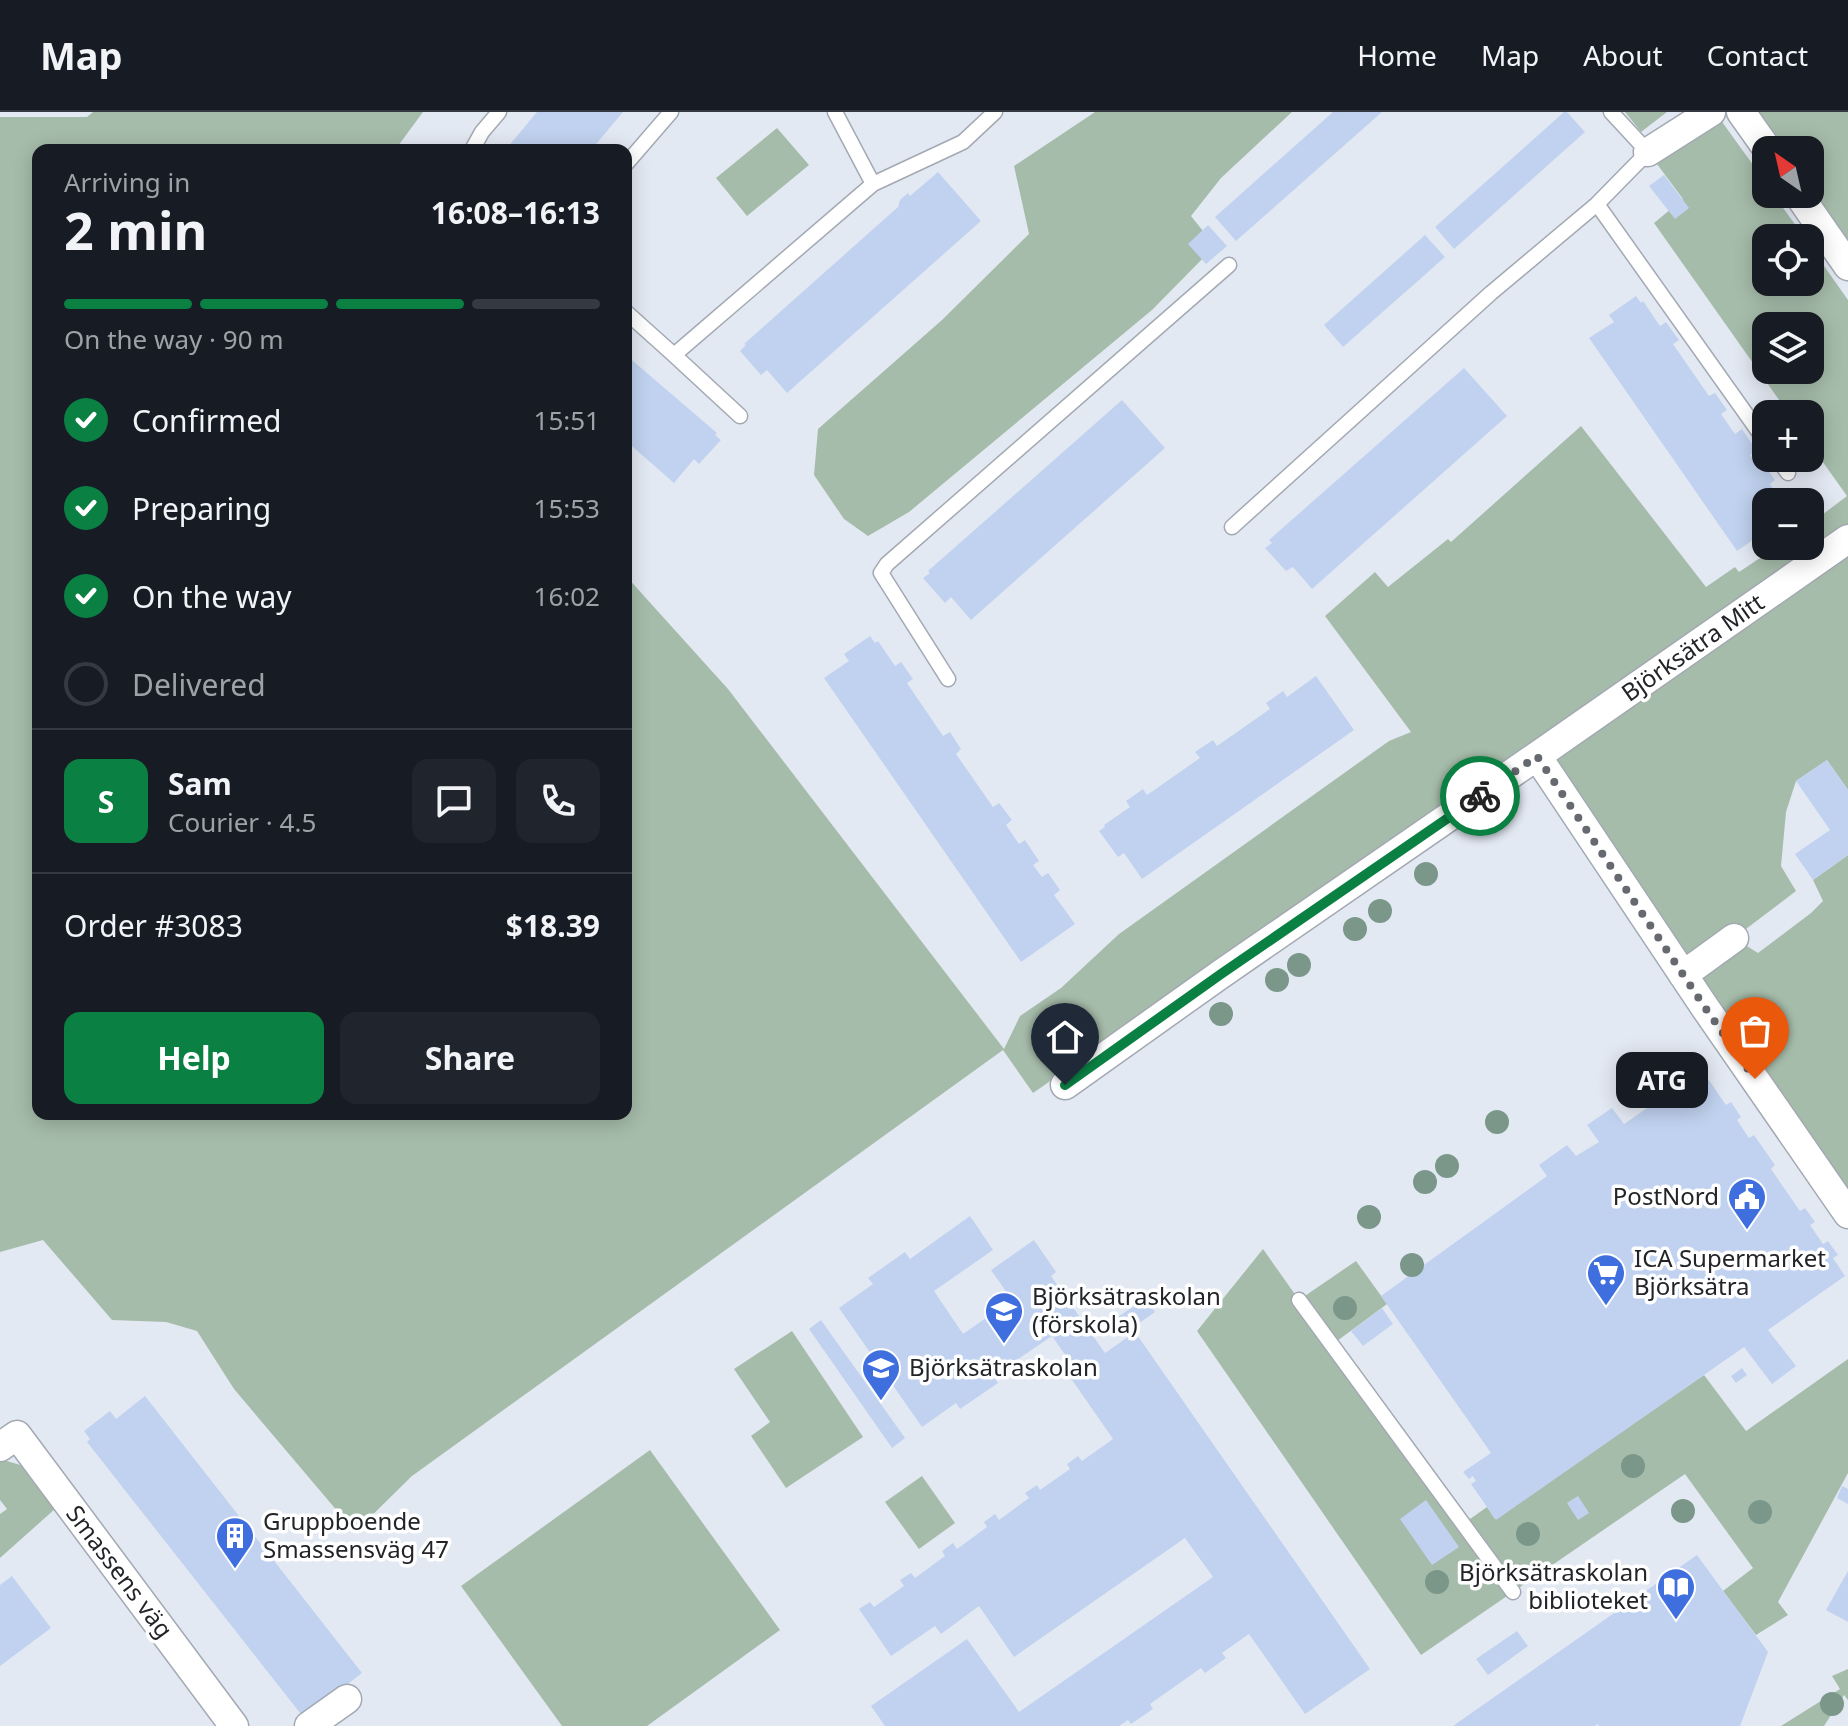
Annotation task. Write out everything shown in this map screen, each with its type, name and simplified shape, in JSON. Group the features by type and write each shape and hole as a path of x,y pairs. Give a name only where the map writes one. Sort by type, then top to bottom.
{"street":[{"path":"1648,152 1711,112"},
{"path":"1741,112 1758,136"},
{"path":"1808,208 1848,266"},
{"name":"Björksätra Mitt","path":"1065,1085 1848,539"},
{"path":"1537,756 1848,1214"},
{"path":"1683,975 1734,938"},
{"name":"Smassens väg","path":"0,1447 17,1435 234,1726"},
{"path":"309,1726 347,1699"}],"lane":[{"path":"475,144 499,112"},
{"path":"632,157 671,112"},
{"path":"835,112 873,184"},
{"path":"674,355 873,184 963,142 995,112"},
{"path":"1232,527 1491,293 1597,204 1648,152 1611,112"},
{"path":"1597,204 1752,422"},
{"path":"948,679 881,573 887,564 1229,265"},
{"path":"632,317 740,416"},
{"path":"1299,1300 1513,1592"}],"green space":[{"path":"93,112 423,112 399,144 32,144 32,1120 632,1120 632,583 728,689 1004,1049 1020,1016 1061,988 1119,934 1389,741 1411,732 1325,616 1375,572 1388,587 1448,539 1451,542 1581,426 1706,587 1735,567 1739,572 1757,560 1797,560 1033,1093 1003,1050 412,1476 355,1532 234,1389 197,1331 166,1322 112,1320 43,1240 0,1252 0,117 87,117"},
{"path":"1095,112 1292,112 1221,178 1191,216 1215,246 1152,310 909,512 868,536 844,519 814,475 818,429 942,320 1029,234 1014,166"},
{"path":"1625,112 1667,112 1641,132"},
{"path":"1715,112 1752,164 1752,208 1783,208 1795,224 1752,224 1752,296 1824,296 1824,266 1848,300 1848,524 1824,541 1824,513 1847,496 1824,464 1824,400 1779,400 1768,384 1824,384 1824,312 1752,312 1752,362 1654,223 1683,199 1648,152"},
{"path":"1741,112 1848,112 1848,266 1817,208 1824,208 1824,136 1757,136"},
{"path":"777,128 809,165 747,216 716,178"},
{"path":"1848,539 1848,790 1827,760 1796,781 1786,812 1781,866 1796,891 1734,938 1758,953 1823,901 1813,880 1848,855 1848,1214 1537,756 1818,560 1824,560 1824,556"},
{"path":"1263,1249 1299,1300 1356,1261 1387,1304 1333,1344 1463,1524 1487,1507 1495,1519 1704,1375 1746,1431 1848,1359 1848,1473 1778,1602 1788,1615 1756,1635 1723,1591 1753,1568 1685,1474 1421,1655 1197,1331"},
{"path":"792,1331 863,1437 786,1488 751,1436 770,1422 734,1369"},
{"path":"650,1450 780,1630 647,1726 562,1726 461,1586"},
{"path":"0,1459 44,1472 65,1500 0,1558 0,1514 7,1509 0,1500"},
{"path":"922,1476 955,1523 919,1549 885,1502"},
{"path":"1848,1669 1848,1700 1844,1695 1824,1726 1781,1726 1840,1689 1832,1676"}],"building":[{"path":"537,112 623,112 596,144 510,144"},
{"path":"1333,112 1382,112 1236,241 1215,217"},
{"path":"1564,112 1585,132 1454,249 1435,227"},
{"path":"938,172 981,221 787,393 767,370 761,375 740,351 744,344 898,207 900,200 908,193 910,196"},
{"path":"1664,175 1689,208 1675,219 1649,186"},
{"path":"1208,225 1227,246 1206,264 1188,244"},
{"path":"1425,235 1445,257 1343,347 1324,325"},
{"path":"1636,296 1660,326 1666,322 1679,340 1673,344 1709,396 1715,393 1727,410 1721,414 1735,434 1742,429 1752,444 1752,472 1769,472 1775,480 1770,484 1773,488 1752,488 1752,541 1737,551 1589,338 1614,322 1609,315"},
{"path":"632,360 717,433 715,435 721,440 699,464 694,459 674,483 632,446"},
{"path":"1464,368 1507,416 1312,589 1293,567 1286,571 1265,548 1272,543 1269,540"},
{"path":"1122,400 1165,448 971,620 951,597 945,603 923,578 930,573 928,571"},
{"path":"870,636 875,643 878,641 895,666 901,662 913,679 907,683 943,736 950,732 961,749 956,754 993,807 999,803 1012,820 1006,825 1019,844 1025,840 1039,861 1033,865 1042,877 1048,873 1060,890 1054,895 1075,924 1021,962 824,678 849,661 844,654"},
{"path":"1316,676 1354,730 1142,879 1124,853 1118,857 1099,831 1130,807 1126,801 1143,789 1147,795 1200,758 1195,752 1213,740 1217,746 1270,709 1266,703 1283,691 1287,697"},
{"path":"1827,760 1848,790 1848,855 1813,880 1795,854 1830,830 1796,781"},
{"name":"ICA Supermarket Björksätra","path":"1702,1070 1726,1105 1731,1102 1741,1117 1737,1120 1749,1138 1754,1135 1775,1165 1771,1169 1800,1211 1805,1208 1815,1222 1810,1225 1823,1244 1828,1241 1838,1255 1833,1258 1845,1276 1768,1330 1796,1366 1772,1384 1744,1347 1496,1520 1471,1484 1476,1481 1473,1476 1469,1479 1463,1472 1491,1453 1381,1296 1547,1176 1539,1165 1567,1145 1576,1156 1599,1142 1587,1125 1612,1108 1624,1124"},
{"path":"970,1216 993,1250 934,1291 963,1334 1012,1300 991,1270 1034,1240 1056,1272 1051,1276 1105,1353 1135,1332 1370,1669 1305,1714 1249,1634 1222,1653 1226,1658 1205,1673 1201,1668 1150,1704 1153,1709 1131,1724 1128,1720 1119,1726 885,1726 871,1706 967,1639 1019,1712 1213,1577 1185,1538 1014,1657 979,1606 941,1634 935,1626 891,1656 859,1609 870,1602 874,1607 904,1586 900,1580 911,1573 915,1578 945,1556 942,1551 953,1543 957,1549 987,1527 984,1522 995,1514 999,1520 1029,1498 1025,1493 1037,1485 1040,1490 1070,1469 1067,1464 1078,1456 1082,1461 1113,1439 1070,1377 1077,1372 1052,1336 993,1376 998,1383 960,1409 956,1403 922,1427 839,1308 873,1284 868,1278 905,1252 910,1259"},
{"path":"1145,1298 1155,1312 1121,1336 1111,1322"},
{"path":"1382,1308 1393,1324 1363,1346 1351,1331"},
{"path":"821,1320 905,1438 892,1448 809,1329"},
{"path":"1742,1368 1747,1375 1736,1383 1731,1376"},
{"name":"Gruppboende Smassensväg 47","path":"145,1396 362,1673 304,1718 87,1442 90,1439 84,1431 110,1411 116,1419"},
{"path":"1842,1486 1848,1489 1848,1504 1837,1498"},
{"path":"1578,1496 1589,1513 1578,1520 1567,1503"},
{"path":"1426,1500 1459,1547 1432,1565 1400,1519"},
{"path":"1697,1555 1768,1652 1740,1726 1453,1726"},
{"path":"1848,1571 1848,1622 1826,1610"},
{"path":"12,1576 51,1628 0,1666 0,1585"},
{"path":"1517,1631 1528,1646 1488,1675 1476,1659"}],"way so far":[{"path":"1480,796 1537,756 1755,1079"}],"place":[{"name":"ATG","path":"1755,1079"},
{"name":"PostNord","path":"1747,1231"},
{"name":"ICA Supermarket Björksätra","path":"1606,1307"},
{"name":"Björksätraskolan (förskola)","path":"1004,1345"},
{"name":"Björksätraskolan","path":"881,1402"},
{"name":"Gruppboende Smassensväg 47","path":"235,1570"},
{"name":"Björksätraskolan biblioteket","path":"1676,1621"}],"route":[{"path":"1065,1085 1480,796"}]}
